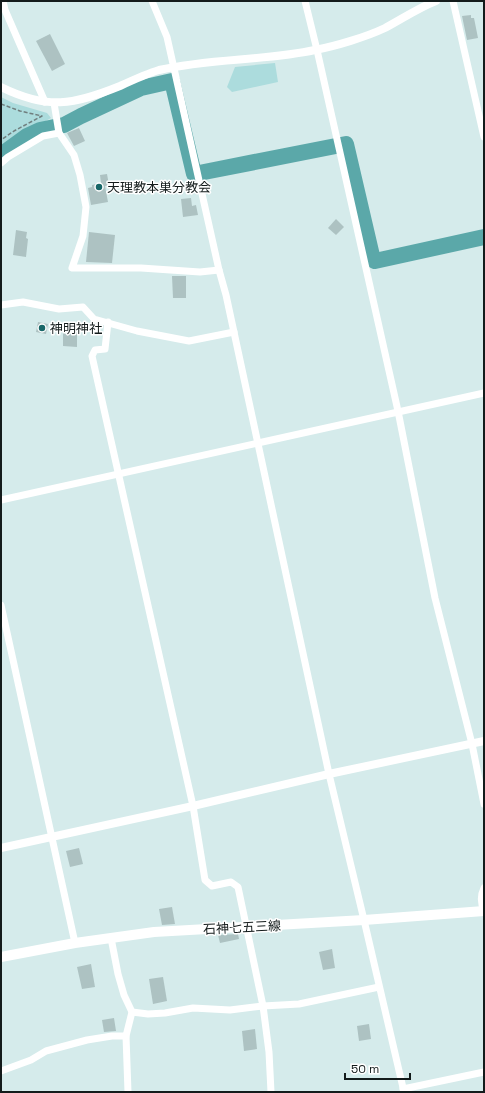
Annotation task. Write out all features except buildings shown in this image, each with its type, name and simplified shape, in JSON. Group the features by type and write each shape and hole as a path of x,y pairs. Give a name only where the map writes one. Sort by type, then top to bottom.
{"main road":[{"name":"石神七五三線","path":"1,957 75,943 154,932 364,920 484,911"}],"street":[{"path":"3,1 8,17 50,103 59,133 74,155 80,175 86,207 83,236 72,268 133,268 200,272 219,270"},
{"path":"152,1 167,38 234,332 329,774 403,1090 484,1072"},
{"path":"305,1 398,411 436,598 472,744 484,804"},
{"path":"1,87 17,95 50,103 73,102 91,97 143,76 173,68 231,60 273,57 317,50 373,33 436,1"},
{"path":"453,1 484,137"},
{"path":"1,163 42,136 59,133"},
{"path":"1,305 23,302 59,309 83,307 94,319 136,331 189,341 234,332"},
{"path":"108,322 105,349 95,350 92,356 193,806 205,880 212,886 231,882 238,887 263,1006 272,1092"},
{"path":"1,500 484,393"},
{"path":"1,605 75,943"},
{"path":"1,848 193,806 329,774 484,741"},
{"path":"484,888 481,894 484,911"},
{"path":"111,938 118,974 124,995 132,1012 126,1036 128,1092"},
{"path":"132,1012 148,1014 165,1013 193,1008 230,1010 299,1004 379,987"},
{"path":"1,1071 31,1060 46,1051 87,1040 112,1036 126,1036"}],"path":[{"path":"1,104 20,111 42,116 1,140"}],"shaded area":[{"path":"275,63 278,82 232,92 227,87 235,67"},
{"path":"1,97 13,103 47,113 51,118 25,133 1,152"}],"waterway":[{"path":"1,155 27,136 40,130 64,125 141,88 172,81 194,174 346,144 373,260 375,261 484,237"}],"place":[{"name":"天理教本巣分教会","path":"99,187"},
{"name":"神明神社","path":"42,328"}]}
